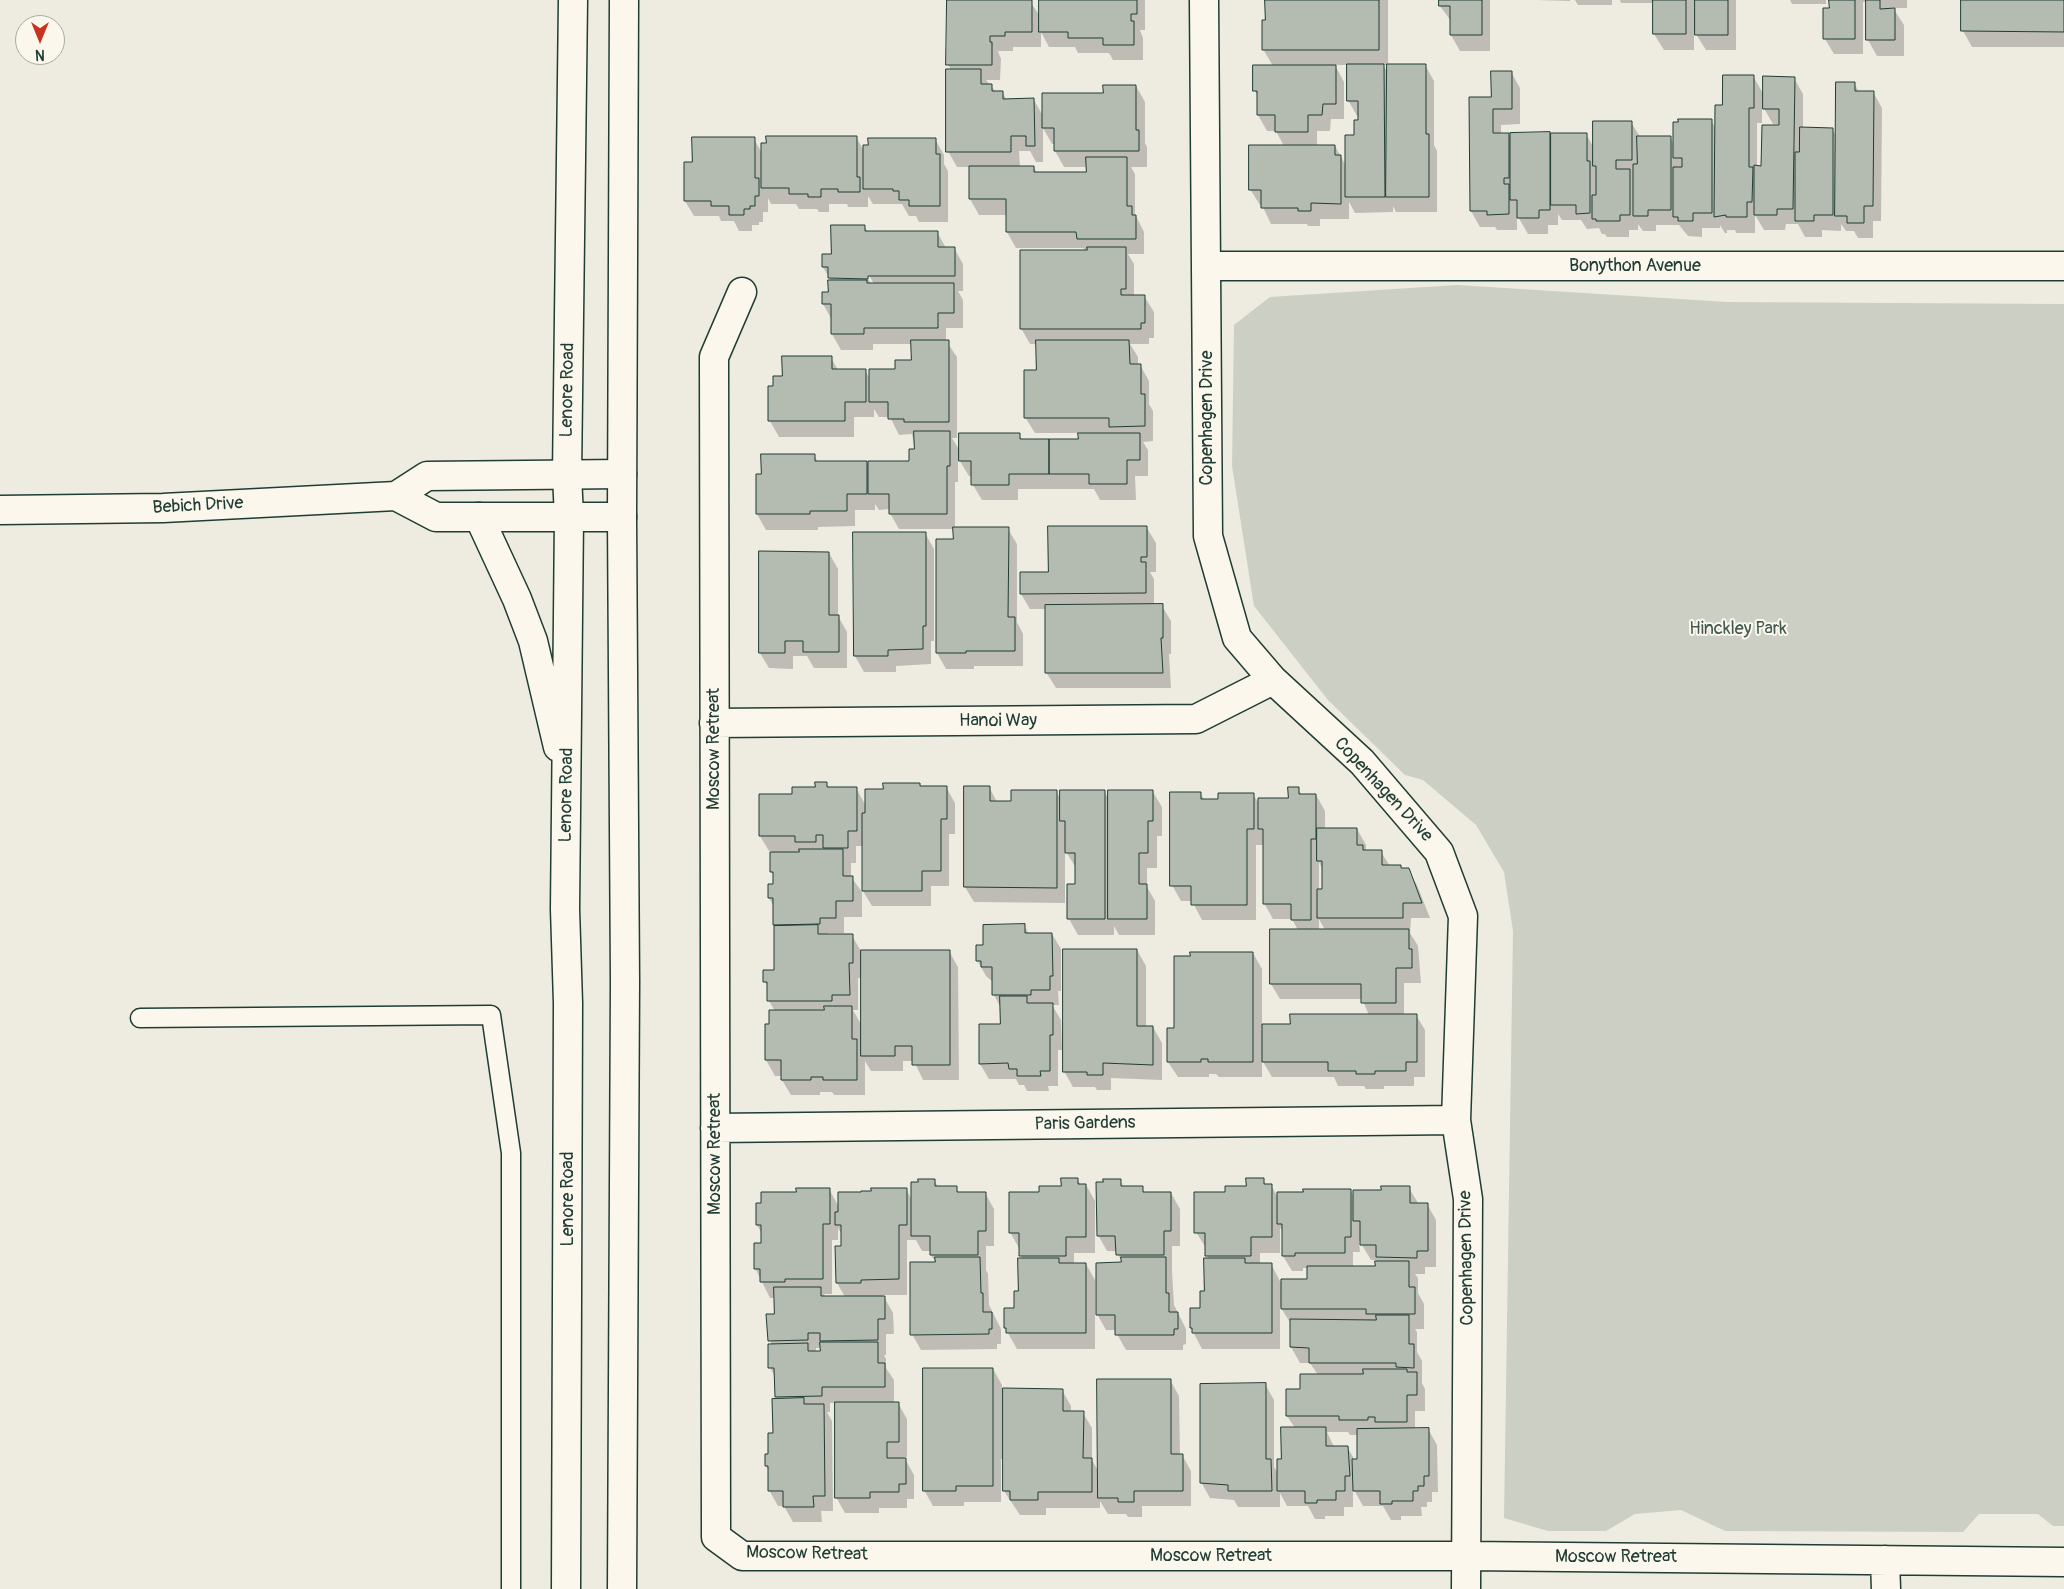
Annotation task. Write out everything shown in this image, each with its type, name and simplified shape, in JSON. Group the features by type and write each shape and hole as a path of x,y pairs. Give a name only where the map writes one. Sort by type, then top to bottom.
{"street":[{"name":"Lenore Road","path":"566,1589 568,1003 565,908 568,782 568,475 573,0"},
{"path":"622,1589 625,982 622,517 624,0"},
{"name":"Copenhagen Drive","path":"1204,0 1208,536 1237,638 1273,680 1362,762 1440,852 1462,916 1456,1120 1468,1199 1466,1589"},
{"name":"Bonython Avenue","path":"1206,266 2064,266"},
{"name":"Moscow Retreat","path":"742,292 714,357 716,1537 742,1556 1467,1556 2064,1562"},
{"name":"Bebich Drive","path":"0,510 164,508 396,496 427,476 622,474"},
{"path":"396,496 436,517 622,517"},
{"path":"479,517 517,600 533,641 568,782"},
{"name":"Hanoi Way","path":"714,723 1196,720 1273,680"},
{"name":"Paris Gardens","path":"715,1128 1456,1120"},
{"path":"1885,1560 1886,1589"}],"lane":[{"path":"140,1018 490,1015 510,1153 511,1589"}],"green space":[{"name":"Hinckley Park","path":"1457,285 1727,302 2064,304 2064,1526 2053,1526 2038,1514 1979,1514 1963,1532 1725,1531 1681,1510 1635,1514 1606,1531 1548,1531 1504,1518 1513,931 1504,872 1476,825 1423,780 1405,775 1328,700 1254,606 1232,466 1234,325 1270,297"}],"building":[{"path":"947,0 1032,0 1032,32 1005,32 1005,36 990,36 990,42 992,42 992,65 946,65"},
{"path":"1039,0 1137,0 1137,14 1131,14 1131,21 1134,21 1134,45 1103,45 1103,38 1068,38 1068,32 1039,32"},
{"path":"1265,0 1379,0 1379,50 1262,50 1262,20 1265,20"},
{"path":"1439,0 1482,0 1482,35 1450,35 1450,6 1439,6"},
{"path":"1653,0 1686,0 1686,34 1653,34"},
{"path":"1695,0 1728,0 1728,35 1695,35"},
{"path":"1829,0 1855,0 1855,39 1823,39 1823,8 1829,8"},
{"path":"1866,0 1880,0 1880,9 1895,8 1895,40 1866,40"},
{"path":"1961,0 2064,0 2064,32 1961,31"},
{"path":"1347,64 1384,64 1385,197 1345,197 1345,135 1354,135 1354,120 1358,120 1358,101 1347,101"},
{"path":"1387,64 1426,64 1426,134 1429,134 1429,197 1386,197"},
{"path":"1253,65 1336,65 1336,104 1323,104 1322,115 1308,115 1308,132 1275,132 1275,115 1257,115 1257,91 1253,91"},
{"path":"946,69 981,69 981,84 992,84 992,91 1003,91 1003,99 1034,98 1035,146 1026,146 1026,136 1011,136 1011,152 946,152"},
{"path":"1491,71 1512,71 1512,109 1493,109 1493,133 1509,133 1509,178 1504,178 1504,184 1509,184 1509,214 1487,215 1487,211 1470,211 1469,97 1491,97"},
{"path":"1723,75 1754,75 1754,108 1749,108 1749,167 1753,167 1752,202 1747,202 1747,217 1726,217 1726,215 1714,217 1715,105 1722,105"},
{"path":"1763,76 1795,77 1793,209 1777,209 1777,215 1754,215 1754,165 1761,166 1762,125 1779,125 1779,109 1763,109"},
{"path":"1836,82 1855,82 1855,91 1874,91 1873,206 1864,206 1864,223 1847,223 1847,216 1835,216"},
{"path":"1103,85 1136,85 1136,130 1139,130 1139,151 1054,151 1054,128 1042,128 1042,93 1103,93"},
{"path":"1678,119 1712,119 1712,213 1693,213 1693,221 1678,221 1678,217 1673,217 1673,167 1682,167 1682,158 1673,158 1673,122 1678,122"},
{"path":"1593,121 1632,121 1632,160 1616,160 1616,169 1630,169 1630,215 1620,215 1620,221 1596,221 1596,219 1592,219 1592,195 1596,195 1596,166 1593,166"},
{"path":"1800,127 1833,128 1833,215 1814,215 1814,221 1795,221 1795,152 1799,152"},
{"path":"1550,132 1550,210 1539,210 1539,218 1517,218 1517,200 1510,200 1510,133"},
{"path":"1551,133 1587,133 1587,161 1590,161 1590,213 1576,214 1576,205 1551,205"},
{"path":"766,136 857,136 857,177 860,177 860,192 838,192 838,189 821,189 821,197 808,197 808,194 789,194 789,188 761,188 761,143 766,143"},
{"path":"1637,136 1671,136 1671,210 1648,210 1648,216 1633,216 1633,164 1637,164"},
{"path":"692,137 755,137 755,178 759,178 759,196 755,196 755,206 750,206 750,209 744,209 744,215 729,215 729,206 711,206 711,201 684,201 684,162 692,162"},
{"path":"868,138 936,138 936,154 940,154 940,206 909,206 909,200 899,200 899,191 893,191 893,189 863,189 863,145 868,145"},
{"path":"1249,145 1335,145 1335,155 1341,155 1341,204 1311,203 1311,211 1298,211 1298,208 1261,208 1261,190 1249,190"},
{"path":"1086,157 1127,157 1127,206 1132,206 1132,215 1136,215 1136,239 1077,239 1076,232 1006,232 1006,199 969,199 969,166 1034,166 1034,172 1086,172"},
{"path":"831,225 865,225 865,231 938,231 938,247 955,247 955,276 868,276 868,279 828,278 828,267 822,267 822,254 831,254"},
{"path":"1087,247 1126,247 1126,289 1121,289 1121,295 1145,295 1145,323 1141,323 1141,329 1020,329 1020,250 1087,250"},
{"path":"828,280 867,280 867,283 954,283 954,313 938,313 938,328 864,328 864,334 831,334 831,304 822,304 822,292 828,292"},
{"path":"911,340 949,340 949,422 904,422 904,419 888,419 888,402 869,402 869,369 895,369 895,360 911,360"},
{"path":"1036,340 1129,340 1130,364 1141,364 1141,394 1145,394 1145,426 1109,427 1109,418 1024,418 1024,370 1036,370"},
{"path":"782,356 832,356 832,369 866,369 866,402 845,402 845,421 768,421 768,386 773,386 773,376 782,376"},
{"path":"914,431 950,431 950,466 947,466 947,514 889,514 889,494 868,494 868,461 909,461 909,449 914,449"},
{"path":"959,433 1020,433 1020,439 1049,439 1049,474 1009,474 1009,485 971,485 971,461 959,461"},
{"path":"1078,433 1140,433 1140,460 1127,460 1127,484 1089,484 1089,474 1049,474 1049,439 1078,439"},
{"path":"761,454 815,454 815,461 867,461 867,494 847,494 847,511 810,511 810,514 756,514 756,474 761,474"},
{"path":"1048,526 1147,526 1147,557 1141,557 1141,562 1146,562 1146,593 1020,594 1020,572 1048,572"},
{"path":"953,527 1009,527 1008,617 1015,617 1015,651 936,653 936,539 953,539"},
{"path":"853,532 926,532 926,626 923,626 923,649 888,650 888,656 854,656"},
{"path":"759,551 829,552 829,615 839,615 839,652 803,652 803,641 785,641 785,653 759,653"},
{"path":"1163,604 1163,638 1161,638 1163,673 1045,673 1045,605"},
{"path":"815,782 827,782 827,787 857,787 857,831 848,831 848,848 823,848 823,835 816,835 816,842 795,842 795,836 759,836 759,794 792,794 792,787 815,787"},
{"path":"883,783 920,783 920,786 947,786 947,819 941,819 941,871 922,871 922,891 862,891 862,813 865,813 865,789 883,789"},
{"path":"964,786 990,786 990,801 1011,801 1011,790 1057,790 1057,888 964,887"},
{"path":"1288,787 1299,787 1299,794 1316,794 1316,839 1311,839 1311,920 1291,920 1291,904 1263,904 1263,829 1258,829 1258,798 1288,798"},
{"path":"1060,790 1105,790 1105,919 1067,919 1067,884 1075,884 1075,853 1065,853 1065,821 1060,821"},
{"path":"1108,790 1153,790 1153,821 1148,821 1148,853 1139,853 1139,884 1147,884 1147,919 1108,919"},
{"path":"1170,792 1201,792 1201,799 1218,799 1218,793 1254,793 1254,829 1247,829 1247,905 1191,905 1191,886 1170,886"},
{"path":"1317,828 1357,828 1357,845 1363,845 1363,850 1382,850 1382,865 1401,865 1401,868 1409,868 1422,903 1403,903 1403,918 1317,918 1317,889 1322,889 1322,861 1317,861"},
{"path":"799,849 843,849 843,876 853,876 853,901 836,901 836,918 820,918 820,924 773,925 773,898 768,898 768,884 773,884 773,872 770,872 770,852 799,852"},
{"path":"1025,924 1025,933 1052,933 1053,976 1050,976 1050,990 1031,990 1031,995 992,995 992,967 981,967 981,961 976,961 976,945 983,945 983,925"},
{"path":"818,925 818,934 853,934 853,963 849,963 850,995 832,995 832,1001 767,1001 767,982 763,982 763,970 774,970 774,926"},
{"path":"1270,929 1409,929 1409,949 1412,949 1412,968 1396,968 1396,1003 1361,1003 1361,984 1270,984"},
{"path":"1063,949 1137,949 1137,1026 1153,1026 1153,1065 1103,1063 1103,1075 1087,1075 1087,1072 1063,1072"},
{"path":"861,950 950,950 950,1065 912,1065 912,1046 895,1046 895,1056 861,1056"},
{"path":"1190,952 1253,952 1253,1062 1208,1062 1208,1059 1201,1059 1201,1062 1167,1062 1167,1028 1174,1028 1174,956 1190,956"},
{"path":"1000,996 1027,996 1027,1003 1053,1003 1053,1035 1050,1035 1050,1071 1040,1071 1041,1076 1017,1076 1017,1069 1009,1069 1008,1063 979,1064 979,1024 1000,1024"},
{"path":"824,1006 852,1006 852,1039 857,1039 857,1080 823,1080 823,1077 811,1077 811,1080 781,1080 781,1060 765,1060 765,1024 769,1024 769,1010 824,1010"},
{"path":"1290,1014 1417,1014 1417,1062 1406,1062 1406,1071 1375,1071 1375,1074 1356,1074 1356,1071 1328,1071 1328,1062 1262,1062 1262,1024 1290,1024"},
{"path":"1061,1178 1078,1178 1078,1184 1086,1184 1086,1237 1066,1237 1066,1256 1019,1256 1019,1233 1009,1233 1009,1192 1039,1192 1039,1186 1061,1186"},
{"path":"1246,1178 1264,1178 1264,1184 1272,1184 1272,1237 1251,1237 1251,1256 1205,1256 1205,1233 1194,1233 1194,1192 1225,1192 1225,1186 1246,1186"},
{"path":"918,1179 935,1179 935,1186 957,1186 957,1192 986,1192 986,1231 978,1231 978,1255 930,1255 930,1236 911,1236 911,1182 918,1182"},
{"path":"1103,1179 1121,1179 1121,1186 1143,1186 1143,1192 1171,1192 1171,1231 1164,1231 1164,1255 1116,1255 1115,1236 1097,1236 1096,1182 1103,1182"},
{"path":"1381,1186 1410,1186 1410,1203 1428,1203 1428,1251 1417,1251 1417,1258 1376,1257 1376,1245 1360,1245 1360,1221 1353,1221 1353,1190 1381,1190"},
{"path":"796,1188 830,1188 830,1224 823,1224 823,1279 785,1279 785,1282 760,1282 760,1269 754,1269 754,1243 761,1243 761,1225 756,1225 756,1203 761,1203 761,1192 796,1192"},
{"path":"871,1188 907,1188 907,1225 899,1225 899,1279 861,1280 861,1283 836,1283 835,1246 841,1246 841,1225 835,1225 835,1212 838,1212 838,1192 871,1191"},
{"path":"1303,1189 1351,1189 1351,1237 1345,1237 1345,1253 1295,1253 1295,1256 1282,1256 1282,1224 1277,1224 1277,1192 1303,1192"},
{"path":"935,1257 980,1257 983,1312 992,1312 992,1329 989,1329 989,1334 910,1335 910,1262 935,1262"},
{"path":"1121,1257 1166,1257 1166,1293 1169,1293 1169,1312 1178,1312 1178,1329 1174,1329 1174,1335 1115,1335 1115,1315 1096,1315 1096,1263 1121,1262"},
{"path":"1018,1258 1059,1258 1059,1263 1086,1263 1086,1333 1006,1333 1006,1328 1004,1328 1004,1308 1014,1308 1014,1291 1018,1291"},
{"path":"1204,1258 1245,1258 1245,1263 1272,1263 1272,1333 1192,1333 1192,1328 1190,1328 1190,1308 1200,1308 1200,1291 1204,1291"},
{"path":"1375,1261 1409,1261 1409,1287 1415,1287 1415,1314 1366,1314 1366,1309 1281,1309 1281,1279 1307,1279 1307,1266 1375,1266"},
{"path":"774,1287 821,1287 821,1296 885,1296 885,1319 878,1319 878,1340 820,1341 820,1333 808,1333 808,1340 768,1341 766,1314 774,1314"},
{"path":"1376,1315 1409,1315 1409,1344 1414,1344 1414,1368 1396,1367 1396,1363 1309,1363 1309,1348 1290,1347 1290,1319 1376,1320"},
{"path":"820,1342 878,1342 878,1363 885,1363 885,1387 822,1387 822,1396 775,1397 774,1368 768,1368 768,1344 808,1343 808,1351 820,1351"},
{"path":"923,1368 993,1368 993,1486 956,1486 956,1491 923,1491"},
{"path":"1363,1369 1407,1369 1407,1372 1417,1372 1417,1395 1407,1395 1407,1422 1375,1422 1375,1417 1368,1417 1368,1420 1339,1420 1339,1416 1286,1416 1286,1389 1300,1389 1300,1374 1363,1374"},
{"path":"1097,1379 1171,1379 1171,1454 1183,1454 1183,1491 1134,1491 1134,1502 1118,1502 1118,1498 1098,1498"},
{"path":"1266,1383 1266,1459 1271,1459 1272,1491 1228,1491 1228,1485 1200,1483 1200,1384"},
{"path":"1003,1388 1063,1389 1063,1411 1084,1411 1083,1458 1092,1458 1092,1492 1038,1492 1038,1500 1010,1500 1010,1491 1003,1491"},
{"path":"804,1398 804,1404 824,1404 825,1496 813,1496 814,1507 783,1507 783,1491 768,1491 768,1466 765,1466 765,1454 768,1454 768,1433 773,1433 772,1399"},
{"path":"835,1402 899,1402 899,1442 887,1442 887,1458 906,1458 906,1484 899,1484 899,1492 870,1492 870,1498 835,1498"},
{"path":"1281,1427 1326,1427 1326,1446 1348,1446 1350,1476 1345,1476 1345,1491 1336,1491 1336,1500 1317,1500 1317,1503 1305,1503 1305,1491 1277,1491 1277,1459 1281,1459"},
{"path":"1429,1428 1429,1476 1424,1476 1424,1486 1418,1486 1418,1491 1413,1491 1413,1501 1392,1501 1392,1504 1380,1504 1380,1491 1353,1491 1352,1459 1357,1459 1357,1429"}]}
